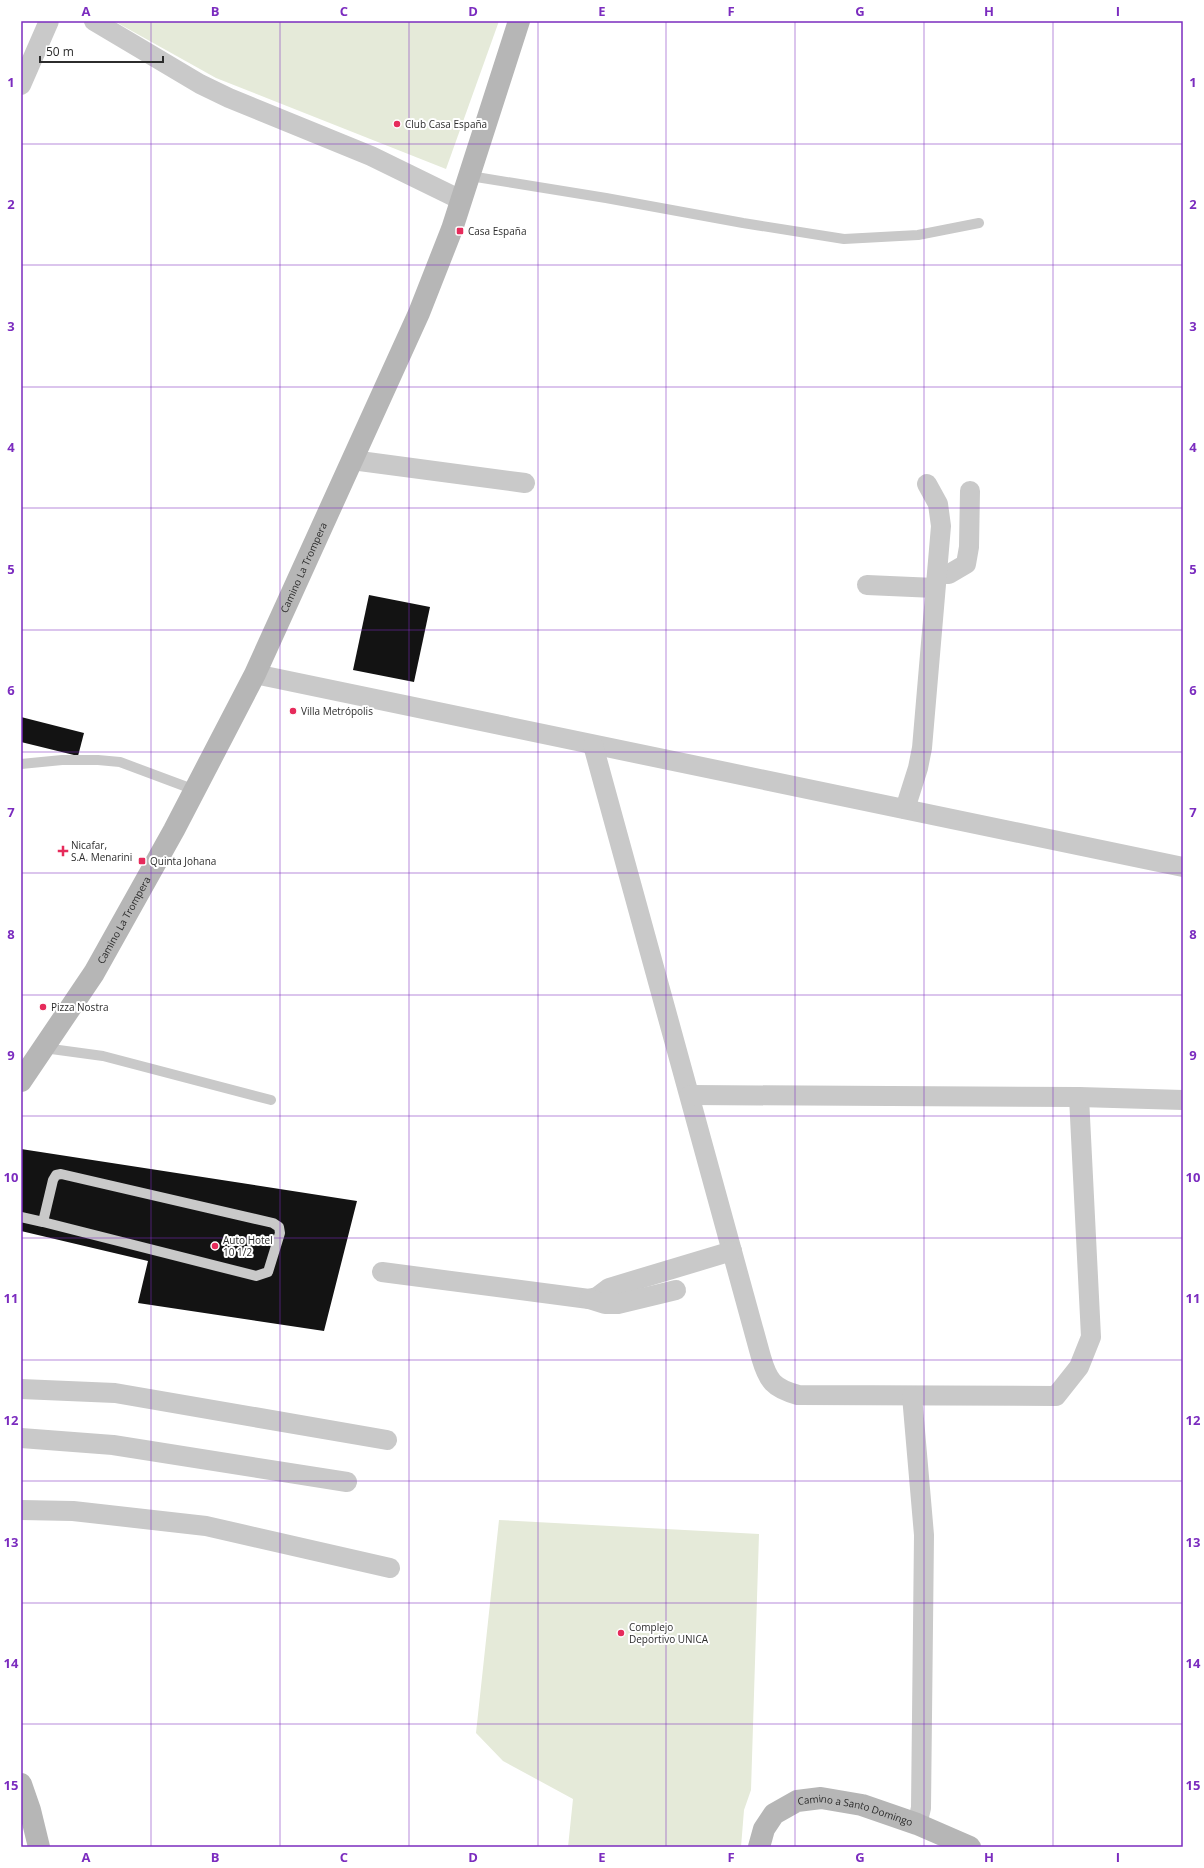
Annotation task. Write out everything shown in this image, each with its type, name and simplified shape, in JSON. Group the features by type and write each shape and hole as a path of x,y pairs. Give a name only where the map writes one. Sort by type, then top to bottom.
{"street":[{"path":"21,85 49,21"},
{"name":"Camino La Trompera","path":"21,1082 94,973 195,790 255,674 419,313 470,176 519,21"},
{"path":"102,23 200,84 229,98 371,156 461,200"},
{"path":"352,460 525,484"},
{"path":"905,809 918,768 922,748 941,526 938,504 927,484"},
{"path":"867,585 936,581 966,564 969,547 970,491"},
{"path":"255,674 1183,867"},
{"path":"593,745 690,1095 760,1358 765,1372 772,1383 782,1391 798,1395 1056,1396 1079,1367 1091,1337 1079,1098"},
{"path":"690,1095 1183,1100"},
{"path":"589,1299 609,1288 732,1251"},
{"path":"382,1272 589,1299 605,1304 618,1304 676,1290"},
{"path":"21,1388 115,1393 387,1440"},
{"path":"912,1396 924,1535 921,1808 916,1824"},
{"path":"21,1438 113,1445 348,1482"},
{"path":"21,1510 73,1511 206,1526 390,1568"},
{"path":"21,1784 30,1810 39,1847"},
{"name":"Camino a Santo Domingo","path":"759,1847 764,1829 774,1814 797,1801 821,1798 862,1805 916,1824 970,1847"}],"lane":[{"path":"470,176 844,239 918,235 979,223"},
{"path":"21,764 69,760 120,762 195,790"},
{"path":"44,1048 102,1056 271,1100"},
{"path":"21,1217 256,1276 264,1275 268,1272 280,1232 279,1227 273,1223 61,1174 56,1175 53,1180 43,1222"}],"green space":[{"name":"Club Casa España","path":"114,21 499,21 446,169 216,78"},
{"name":"Complejo Deportivo UNICA","path":"499,1520 759,1534 751,1790 744,1810 741,1847 568,1847 573,1799 503,1761 476,1733"}],"building":[{"path":"369,595 430,607 414,682 353,670"},
{"path":"21,717 84,733 78,756 21,742"},
{"name":"Auto Hotel 10 1/2","path":"21,1149 357,1201 324,1331 138,1303 148,1261 21,1231"}],"place":[{"name":"Club Casa España","path":"397,124"},
{"name":"Casa España","path":"460,231"},
{"name":"Villa Metrópolis","path":"293,711"},
{"name":"Nicafar, S.A. Menarini","path":"63,851"},
{"name":"Quinta Johana","path":"142,861"},
{"name":"Pizza Nostra","path":"43,1007"},
{"name":"Auto Hotel 10 1/2","path":"215,1246"},
{"name":"Complejo Deportivo UNICA","path":"621,1633"}]}
